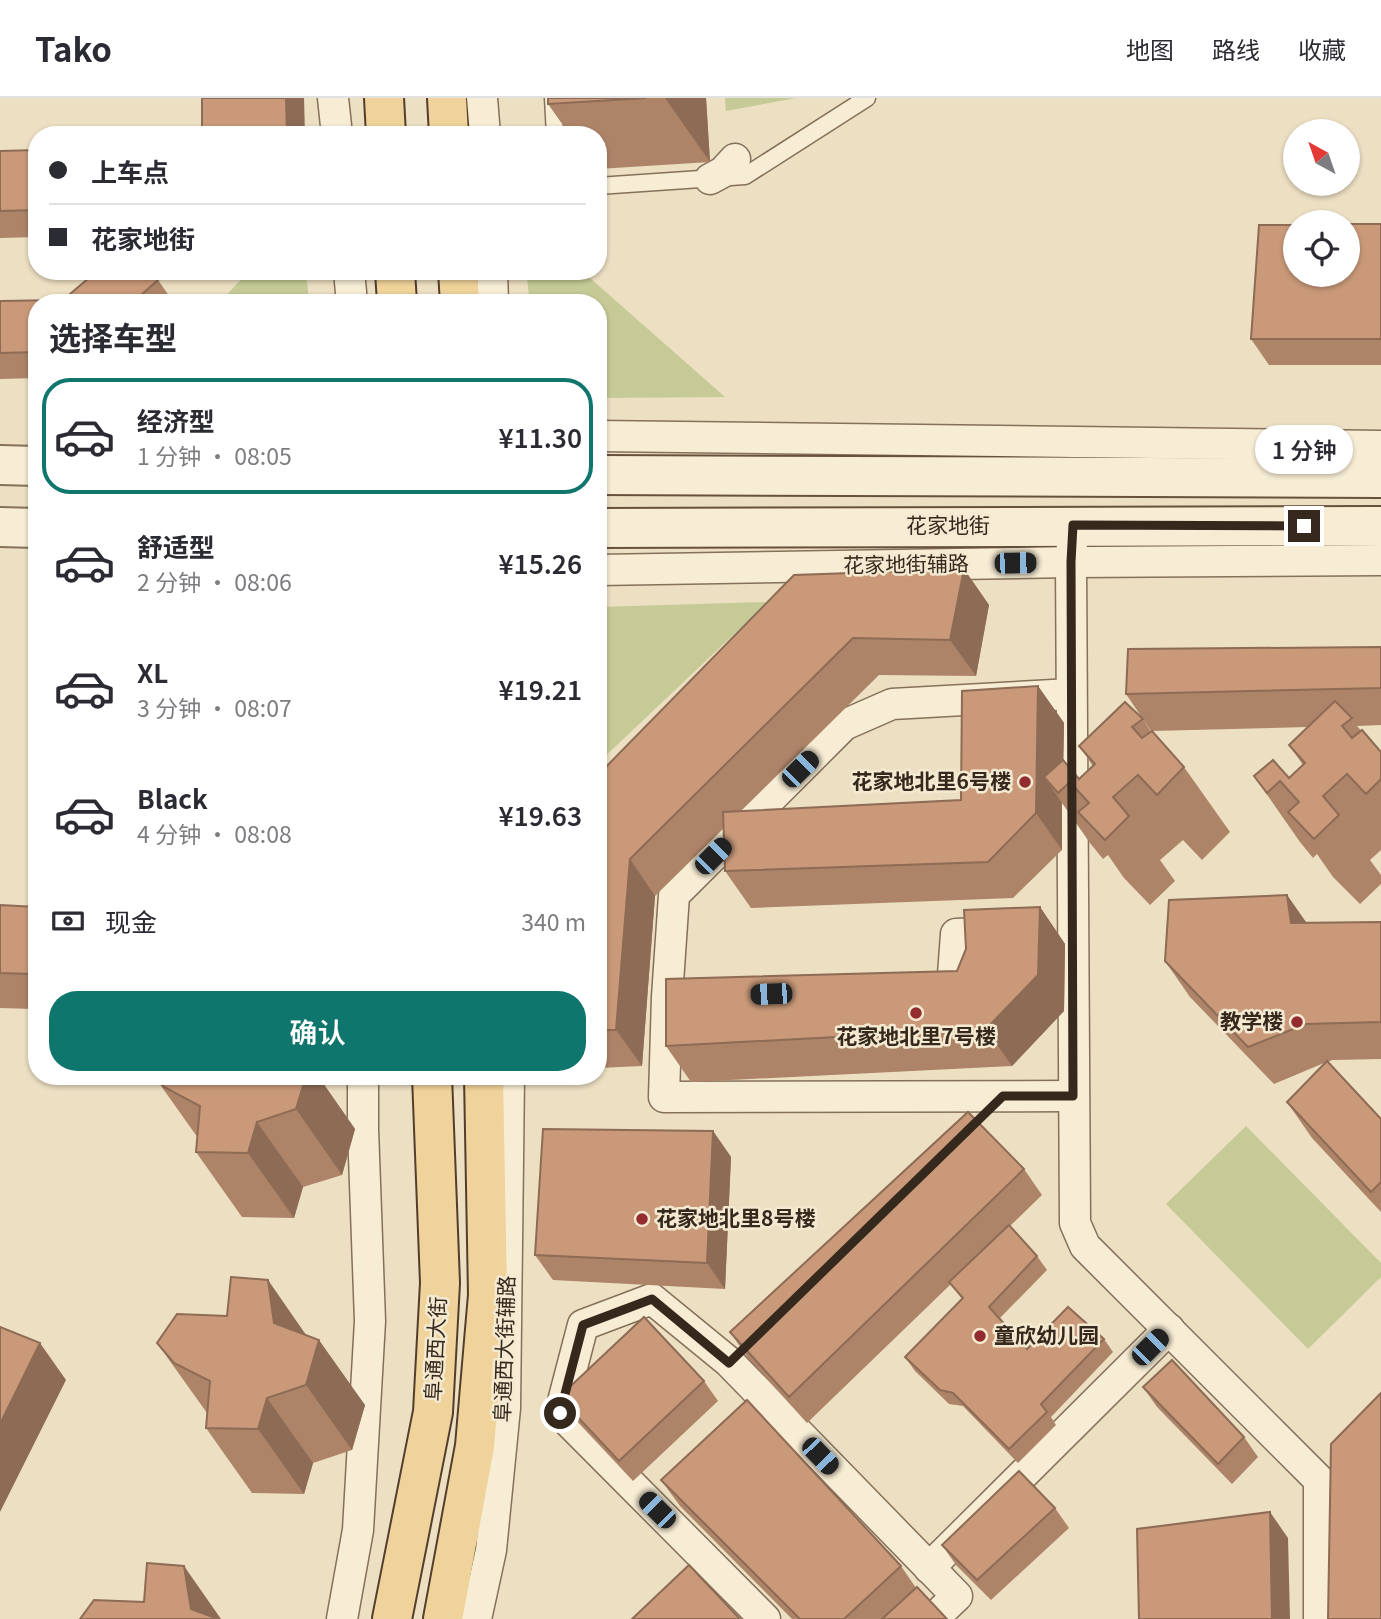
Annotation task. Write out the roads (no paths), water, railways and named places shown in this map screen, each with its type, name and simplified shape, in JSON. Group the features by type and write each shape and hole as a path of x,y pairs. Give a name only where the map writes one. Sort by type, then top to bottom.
{"main road":[{"path":"384,98 386,126"},
{"path":"447,98 449,126"},
{"path":"0,465 28,466"},
{"path":"607,475 1381,478"},
{"name":"花家地街","path":"607,528 1072,544 1381,526"},
{"path":"0,527 28,528"},
{"name":"阜通西大街","path":"393,1619 433,1412 440,1283 432,1085"},
{"path":"443,1619 475,1446 488,1295 484,1085"}],"street":[{"path":"333,98 336,126"},
{"path":"482,98 484,126"},
{"path":"710,179 723,172 735,159"},
{"path":"607,436 1381,446"},
{"path":"1072,544 1071,694 1050,929 1073,1096 1075,1223 1085,1247 1319,1480 1319,1619"},
{"name":"花家地街辅路","path":"607,570 1072,544 1381,561"},
{"path":"1071,694 967,710 892,704 844,726 674,895 681,996 664,1097 1073,1096"},
{"path":"732,837 773,835"},
{"path":"898,990 952,988 956,934 1050,929"},
{"path":"342,1619 358,1530 370,1321 363,1085"},
{"name":"阜通西大街辅路","path":"476,1619 491,1550 505,1408 509,1085"},
{"path":"973,1124 1003,1096"},
{"path":"765,1619 560,1413 583,1325 652,1299 739,1353 929,1568 957,1596 933,1619"},
{"path":"929,1568 1169,1329"}],"lane":[{"path":"553,98 555,126"},
{"path":"607,185 745,176 867,98"}],"place":[{"name":"花家地北里6号楼","path":"1025,782"},
{"name":"花家地北里7号楼","path":"916,1013"},
{"name":"教学楼","path":"1297,1022"},
{"name":"花家地北里8号楼","path":"642,1219"},
{"name":"童欣幼儿园","path":"980,1336"}]}
